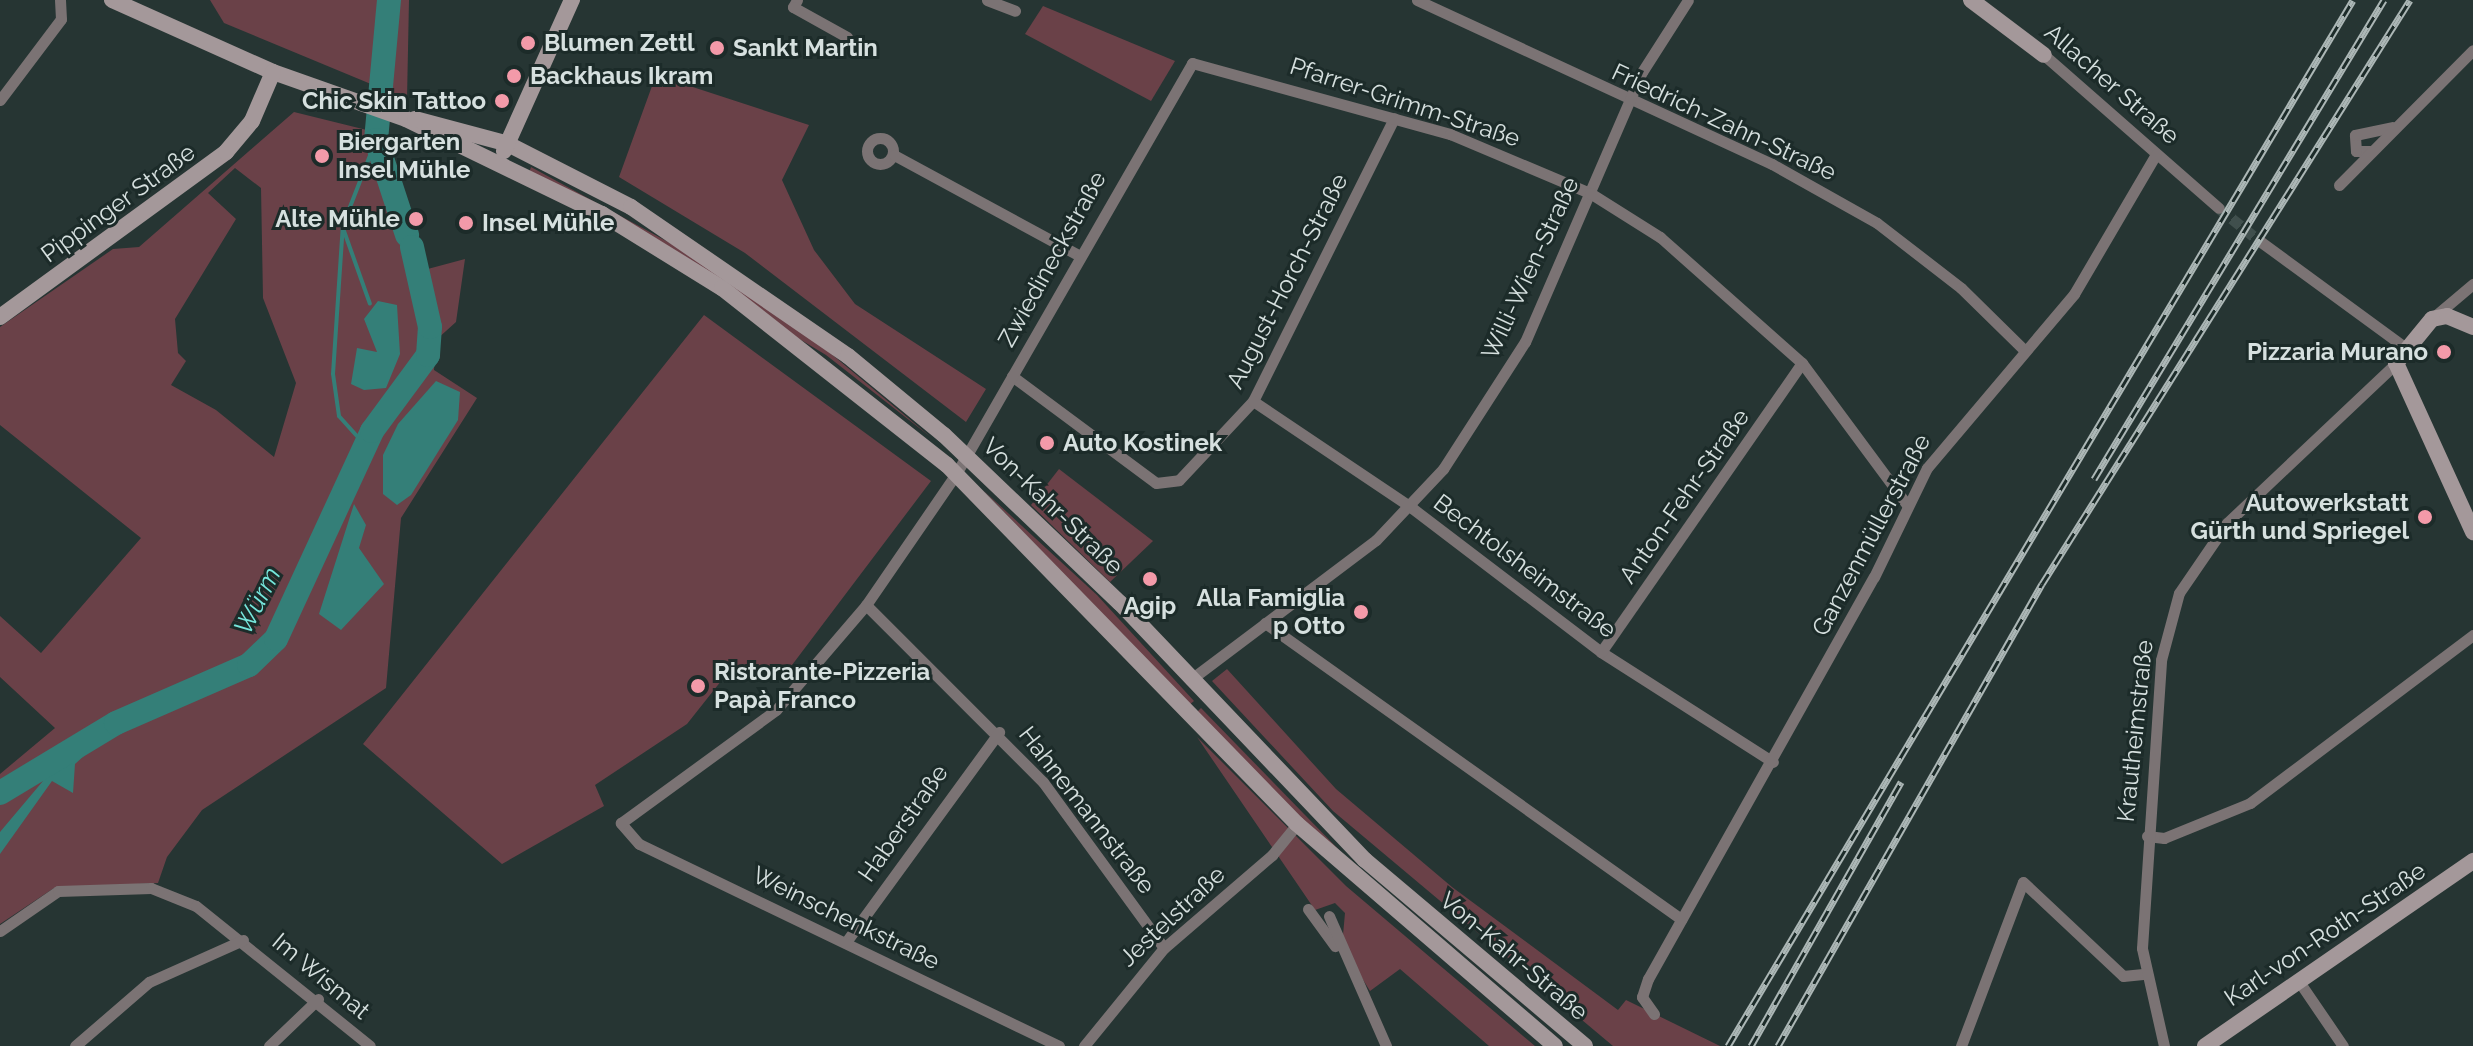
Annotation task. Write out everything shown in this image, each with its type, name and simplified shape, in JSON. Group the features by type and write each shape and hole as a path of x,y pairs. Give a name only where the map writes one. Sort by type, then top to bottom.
{"main road":[{"name":"Von-Kahr-Straße","path":"112,0 273,72 406,119 508,144 631,207 768,296 966,455 1365,860 1585,1046"},
{"path":"498,163 572,0"},
{"name":"Allacher Straße","path":"1971,0 2044,55"},
{"name":"Pippinger Straße","path":"0,317 226,152 252,121 273,72"},
{"name":"Von-Kahr-Straße","path":"406,119 498,163 707,278 869,397 956,474 1297,824 1555,1046"},
{"path":"2473,327 2447,316 2432,319 2396,363 2473,532"},
{"name":"Karl-von-Roth-Straße","path":"2205,1046 2473,861"}],"street":[{"path":"797,0 793,7 847,37"},
{"path":"987,0 1015,11"},
{"name":"Friedrich-Zahn-Straße","path":"1417,0 1772,164 1877,223 1950,278 2024,350"},
{"name":"Willi-Wien-Straße","path":"1190,680 1412,508 1525,342 1629,100 1688,0"},
{"path":"0,100 62,5"},
{"path":"2339,185 2473,50"},
{"name":"Allacher Straße","path":"2044,55 2219,208"},
{"name":"Pfarrer-Grimm-Straße","path":"1188,66 1211,63 1496,150 1590,193 1660,237 1802,363 1907,505"},
{"name":"Zwiedineckstraße","path":"621,823 776,710 866,605 956,474 1188,66"},
{"name":"August-Horch-Straße","path":"1012,376 1169,486 1253,401 1394,118"},
{"path":"2370,151 2356,151 2355,135 2399,122"},
{"name":"Ganzenmüllerstraße","path":"1654,1014 1642,997 1681,919 1773,762 1907,505 1949,436 2074,294 2156,154"},
{"path":"894,155 1080,256"},
{"path":"2261,242 2407,349"},
{"path":"2432,319 2473,284"},
{"name":"Anton-Fehr-Straße","path":"1601,652 1802,363"},
{"name":"Krautheimstraße","path":"2164,1046 2143,974 2147,836 2161,660 2179,593 2227,523 2396,363"},
{"name":"Bechtolsheimstraße","path":"1253,401 1412,508 1601,652 1773,762"},
{"name":"Hahnemannstraße","path":"866,605 999,732 1164,948"},
{"path":"1265,623 1681,919"},
{"path":"2147,836 2164,838 2250,803 2473,635"},
{"name":"Haberstraße","path":"846,942 999,732"},
{"name":"Weinschenkstraße","path":"621,823 639,844 1059,1046"},
{"name":"Jestelstraße","path":"1084,1046 1164,948 1272,855 1297,824"},
{"path":"1961,1046 2023,882 2123,976 2143,974"},
{"name":"Im Wismat","path":"0,931 58,891 151,888 196,906 318,999 370,1046"},
{"path":"1308,909 1340,953 1386,1046"},
{"path":"1329,916 1340,953"},
{"path":"75,1046 149,982 243,940"},
{"path":"2300,983 2343,1046"},
{"path":"269,1046 318,999"}],"shaded area":[{"path":"210,0 409,0 407,99 224,23"},
{"path":"1043,6 1175,61 1151,101 1025,34"},
{"path":"656,75 809,125 782,180 814,250 855,304 986,389 966,422 745,253 619,177"},
{"path":"294,112 387,135 393,183 424,270 465,259 456,322 436,340 434,370 477,398 401,518 386,688 202,810 167,857 158,883 54,888 0,924 0,774 55,728 0,677 0,616 41,653 141,538 0,425 0,327 113,249 139,247","holes":["235,168 261,188 263,298 296,383 274,457 216,410 171,385 186,361 178,353 175,319 236,219 208,193"]},
{"path":"531,167 690,254 829,352 932,438 826,355 528,176"},
{"path":"704,315 931,481 786,673 729,671 687,724 595,785 604,806 502,864 363,744"},
{"path":"1059,469 1153,541 1110,582 1031,505"},
{"path":"983,490 1097,595 1194,701 1189,705"},
{"path":"1227,669 1336,789 1452,887 1618,1010 1626,1000 1720,1046 1613,1046 1333,811 1212,681"},
{"path":"1201,708 1340,851 1337,854 1197,712"},
{"path":"1197,737 1346,886 1535,1046 1489,1046 1400,969 1370,991 1342,946 1345,913 1335,903 1315,910"}],"water":[{"path":"378,301 397,305 400,354 386,388 364,390 351,384 357,348 377,352 364,319"},
{"path":"436,381 460,392 458,420 411,495 397,505 383,494 383,455 398,424"},
{"path":"354,504 366,525 359,548 384,584 341,630 319,614"},
{"path":"77,740 86,754 75,764 73,793 52,781 0,854 0,832 43,781 25,785 0,804 0,791"}],"waterway":[{"name":"Würm","path":"389,0 376,140 407,235"},
{"name":"Würm","path":"365,445 339,416 333,374 343,225 376,140"},
{"path":"344,231 370,304"},
{"name":"Würm","path":"0,793 116,723 249,665 276,639 372,431 428,355 430,327 412,247"}],"tunnel":[{"path":"2219,208 2261,242"}],"railway":[{"path":"1728,1046 2353,0"},
{"path":"2094,479 2384,0"},
{"path":"1778,1046 2042,584 2410,0"},
{"path":"1751,1046 1901,782"}],"place":[{"name":"Blumen Zettl","path":"528,43"},
{"name":"Sankt Martin","path":"717,48"},
{"name":"Backhaus Ikram","path":"514,76"},
{"name":"Chic Skin Tattoo","path":"502,101"},
{"name":"Biergarten Insel Mühle","path":"322,156"},
{"name":"Alte Mühle","path":"416,219"},
{"name":"Insel Mühle","path":"466,223"},
{"name":"Pizzaria Murano","path":"2444,352"},
{"name":"Auto Kostinek","path":"1047,443"},
{"name":"Autowerkstatt Gürth und Spriegel","path":"2425,517"},
{"name":"Agip","path":"1150,579"},
{"name":"Alla Famiglia p Otto","path":"1361,612"},
{"name":"Ristorante-Pizzeria Papà Franco","path":"698,686"}]}
